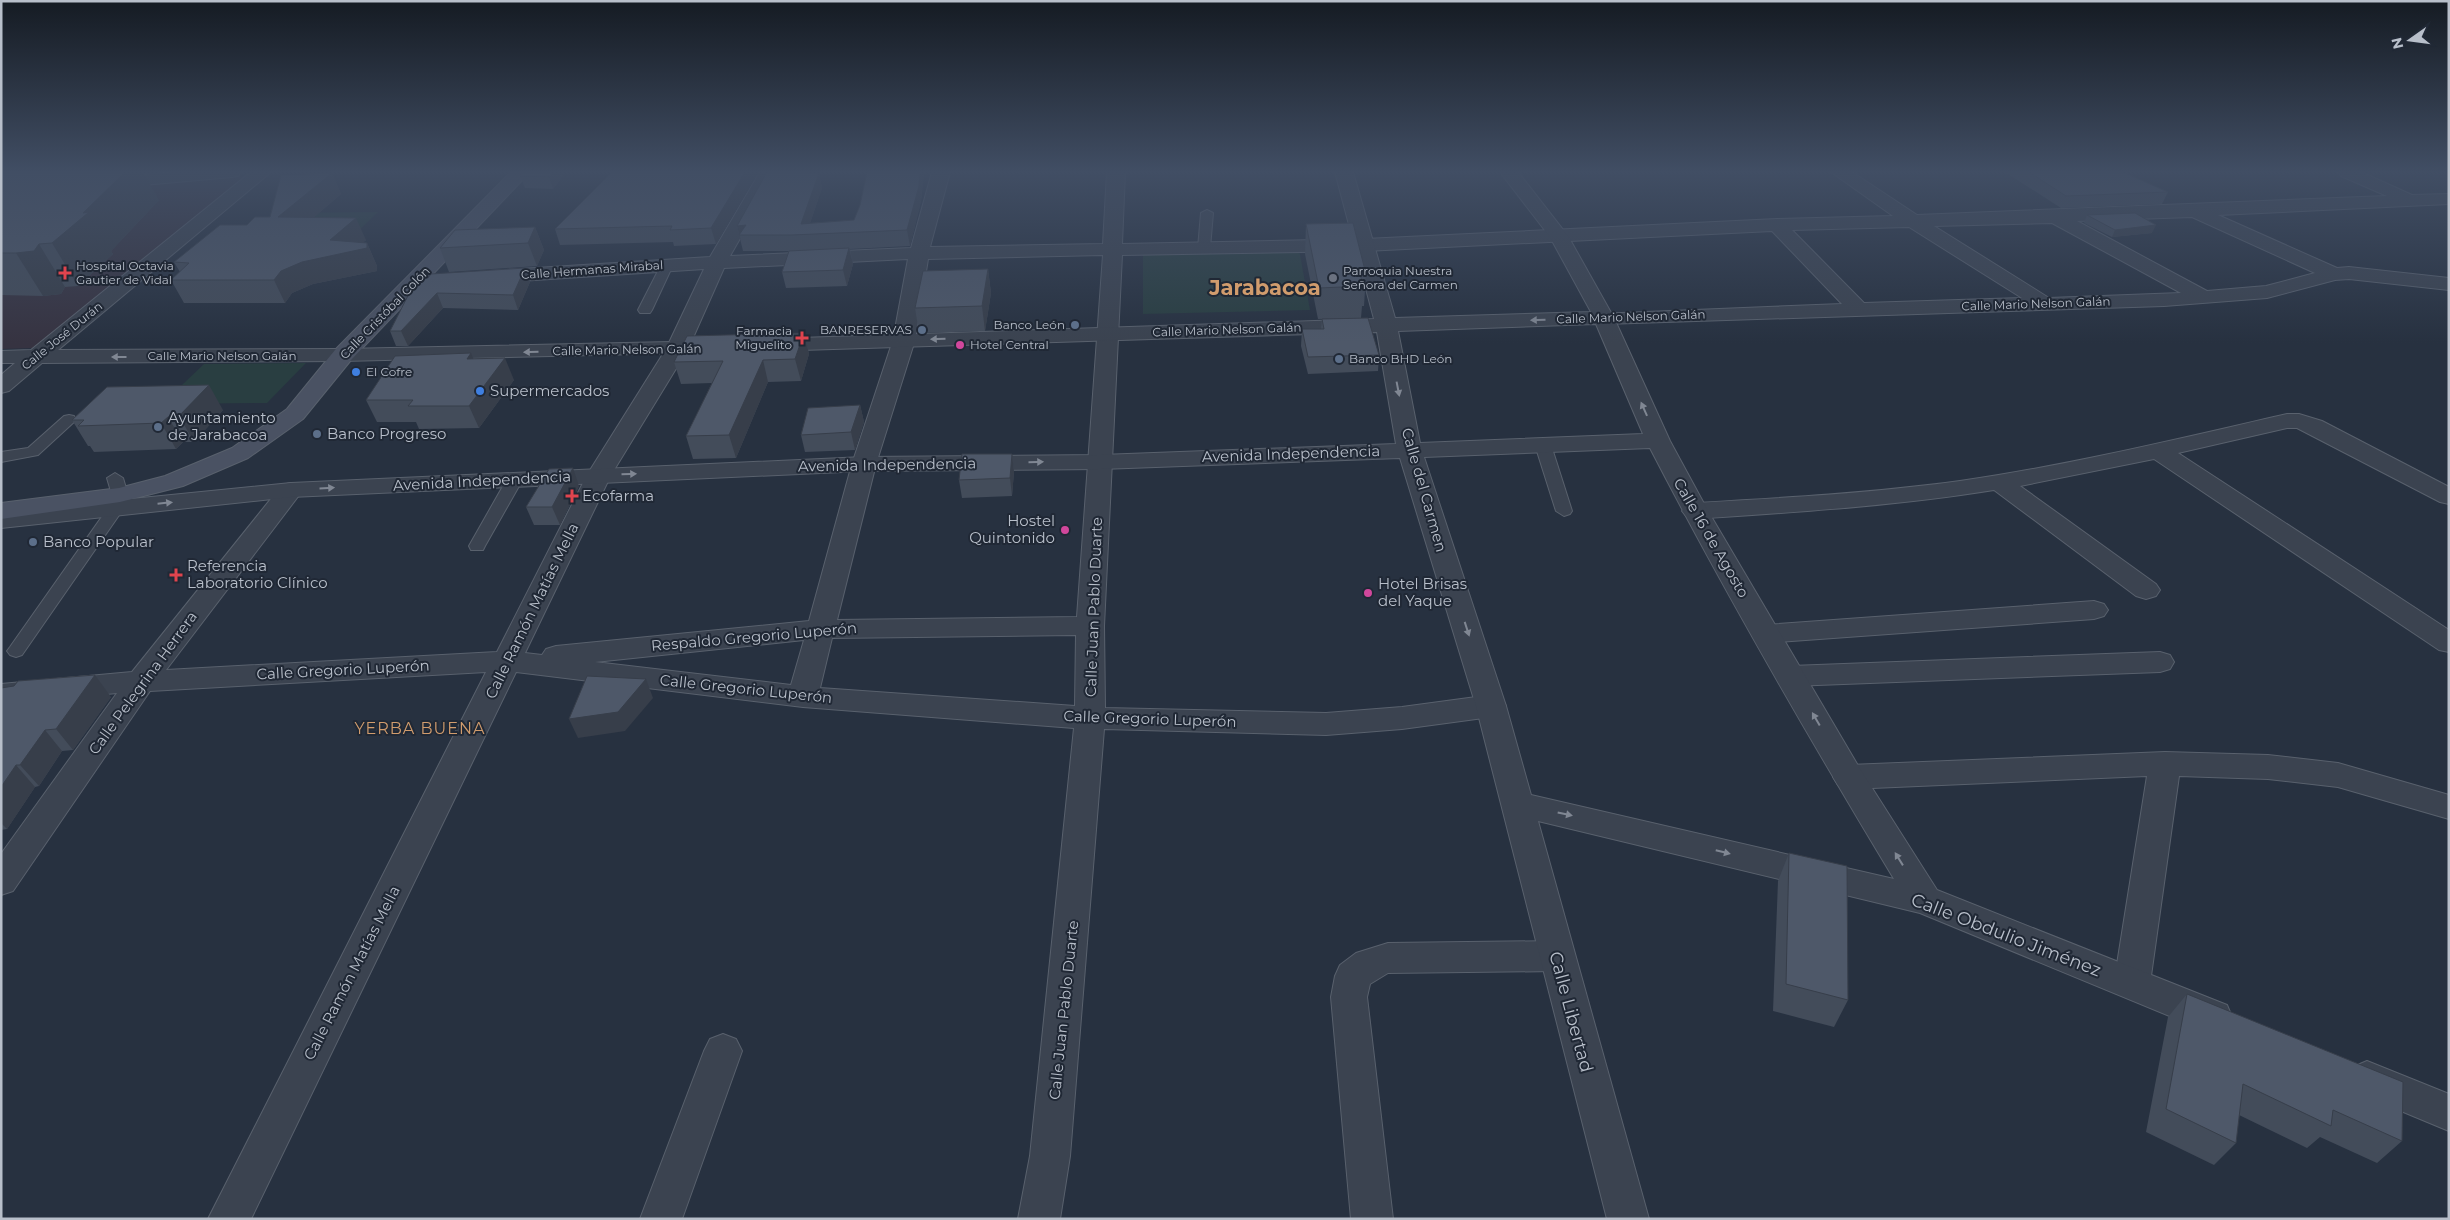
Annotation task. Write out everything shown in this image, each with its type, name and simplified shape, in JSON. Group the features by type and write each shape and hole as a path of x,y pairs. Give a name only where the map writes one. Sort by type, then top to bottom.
{"main road":[{"name":"Calle Cristóbal Colón","path":"117,494 174,481 240,453 295,414 343,355 466,229"},
{"path":"1,492 117,494"},
{"path":"1,511 117,494"}],"street":[{"name":"Calle José Durán","path":"1,386 193,229"},
{"name":"Calle Ramón Matías Mella","path":"229,1219 599,475 677,349 717,262 736,229"},
{"path":"803,697 864,464 904,340 919,253 926,229"},
{"name":"Calle Juan Pablo Duarte","path":"1039,1219 1052,1136 1085,793 1090,718 1090,626 1110,333 1113,229"},
{"name":"Calle del Carmen","path":"1360,229 1386,324 1409,449 1491,706 1517,804"},
{"name":"Calle 16 de Agosto","path":"1553,229 1604,318 1658,441 1694,511 1849,777 1925,900"},
{"name":"Calle Hermanas Mirabal","path":"472,278 717,262 919,253 1365,245 1700,229"},
{"path":"1782,229 1858,309"},
{"path":"1925,229 2045,304"},
{"path":"2078,229 2204,297"},
{"path":"2234,229 2334,274"},
{"name":"Calle Mario Nelson Galán","path":"1,357 343,355 677,349 1110,333 2045,304 2204,297 2267,292 2334,274 2357,273 2449,284"},
{"path":"414,282 443,280"},
{"path":"1694,511 1829,504 1999,482 2158,450 2287,421 2299,421 2314,426 2449,497"},
{"name":"Avenida Independencia","path":"1,520 117,494 291,490 864,464 1101,462 1658,441"},
{"path":"2158,450 2449,643"},
{"path":"1999,482 2146,590"},
{"name":"Calle Pelegrina Herrera","path":"1,881 142,682 291,490"},
{"path":"1766,634 2094,610"},
{"name":"Respaldo Gregorio Luperón","path":"508,661 821,628 1090,626"},
{"name":"Calle Gregorio Luperón","path":"1,694 142,682 508,661 803,697 1090,718 1326,724 1402,718 1491,706"},
{"path":"1791,676 2160,662"},
{"path":"1849,777 2165,764 2268,767 2338,775 2444,805"},
{"path":"2132,983 2165,764"},
{"name":"Calle Obdulio Jiménez","path":"1517,804 1925,900 2240,1028"},
{"name":"Calle Libertad","path":"1517,804 1556,956 1628,1219"},
{"path":"1372,1219 1349,997 1353,976 1369,964 1388,958 1556,956"},
{"path":"661,1219 723,1050"},
{"path":"2340,1068 2449,1113"}],"lane":[{"path":"1204,248 1206,229"},
{"path":"645,310 667,265"},
{"path":"1,457 33,452 69,419"},
{"path":"1543,445 1564,511"},
{"path":"477,546 515,479"},
{"path":"16,651 117,494"}],"shaded area":[{"path":"1,229 183,229 35,348 1,349"}],"green space":[{"path":"336,229 360,229 355,234"},
{"path":"1299,249 1310,310 1143,314 1143,252"},
{"path":"306,363 267,403 162,404 204,364"}],"building":[{"path":"1,229 69,229 52,243 39,244 34,251 1,253"},
{"path":"215,229 343,229 330,240 367,243 367,248 302,262 281,271 274,280 171,280 189,263 174,262"},
{"path":"534,229 528,243 440,248 455,230"},
{"path":"743,229 907,229 792,235 739,235"},
{"path":"1307,229 1355,229 1366,274 1360,275 1364,286 1319,288"},
{"path":"849,248 843,270 782,272 789,251"},
{"path":"525,268 513,295 437,293 401,331 390,331 417,278 428,278 431,274"},
{"path":"988,269 982,306 915,308 923,271"},
{"path":"1368,318 1379,355 1308,357 1302,329 1324,329 1322,319"},
{"path":"804,333 795,359 763,360 729,435 686,436 723,361 674,362 687,336"},
{"path":"471,353 467,359 505,358 469,406 408,406 413,400 366,400 395,356"},
{"path":"209,385 179,416 168,417 161,423 78,426 84,420 72,420 107,387"},
{"path":"860,405 851,432 801,435 808,408"},
{"path":"962,454 1012,454 1010,478 959,480"},
{"path":"573,468 552,507 526,507 549,469"},
{"path":"95,675 56,729 45,730 20,765 16,765 1,787 1,688 14,686 18,681"},
{"path":"587,676 646,679 618,712 569,719"},
{"path":"1789,853 1847,866 1848,1000 1786,984"},
{"path":"2187,994 2403,1082 2402,1141 2333,1110 2331,1126 2243,1084 2236,1143 2166,1109"}],"place":[{"name":"Hospital Octavia Gautier de Vidal","path":"65,273"},
{"name":"Parroquia Nuestra Señora del Carmen","path":"1333,278"},
{"name":"Banco León","path":"1075,325"},
{"name":"BANRESERVAS","path":"922,330"},
{"name":"Farmacia Miguelito","path":"802,338"},
{"name":"Hotel Central","path":"960,345"},
{"name":"Banco BHD León","path":"1339,359"},
{"name":"El Cofre","path":"356,372"},
{"name":"Supermercados","path":"480,391"},
{"name":"Ayuntamiento de Jarabacoa","path":"158,427"},
{"name":"Banco Progreso","path":"317,434"},
{"name":"Ecofarma","path":"572,496"},
{"name":"Hostel Quintonido","path":"1065,530"},
{"name":"Banco Popular","path":"33,542"},
{"name":"Referencia Laboratorio Clínico","path":"176,575"},
{"name":"Hotel Brisas del Yaque","path":"1368,593"}],"district":[{"name":"Jarabacoa","path":"1265,288"},
{"name":"YERBA BUENA","path":"420,728"}]}
